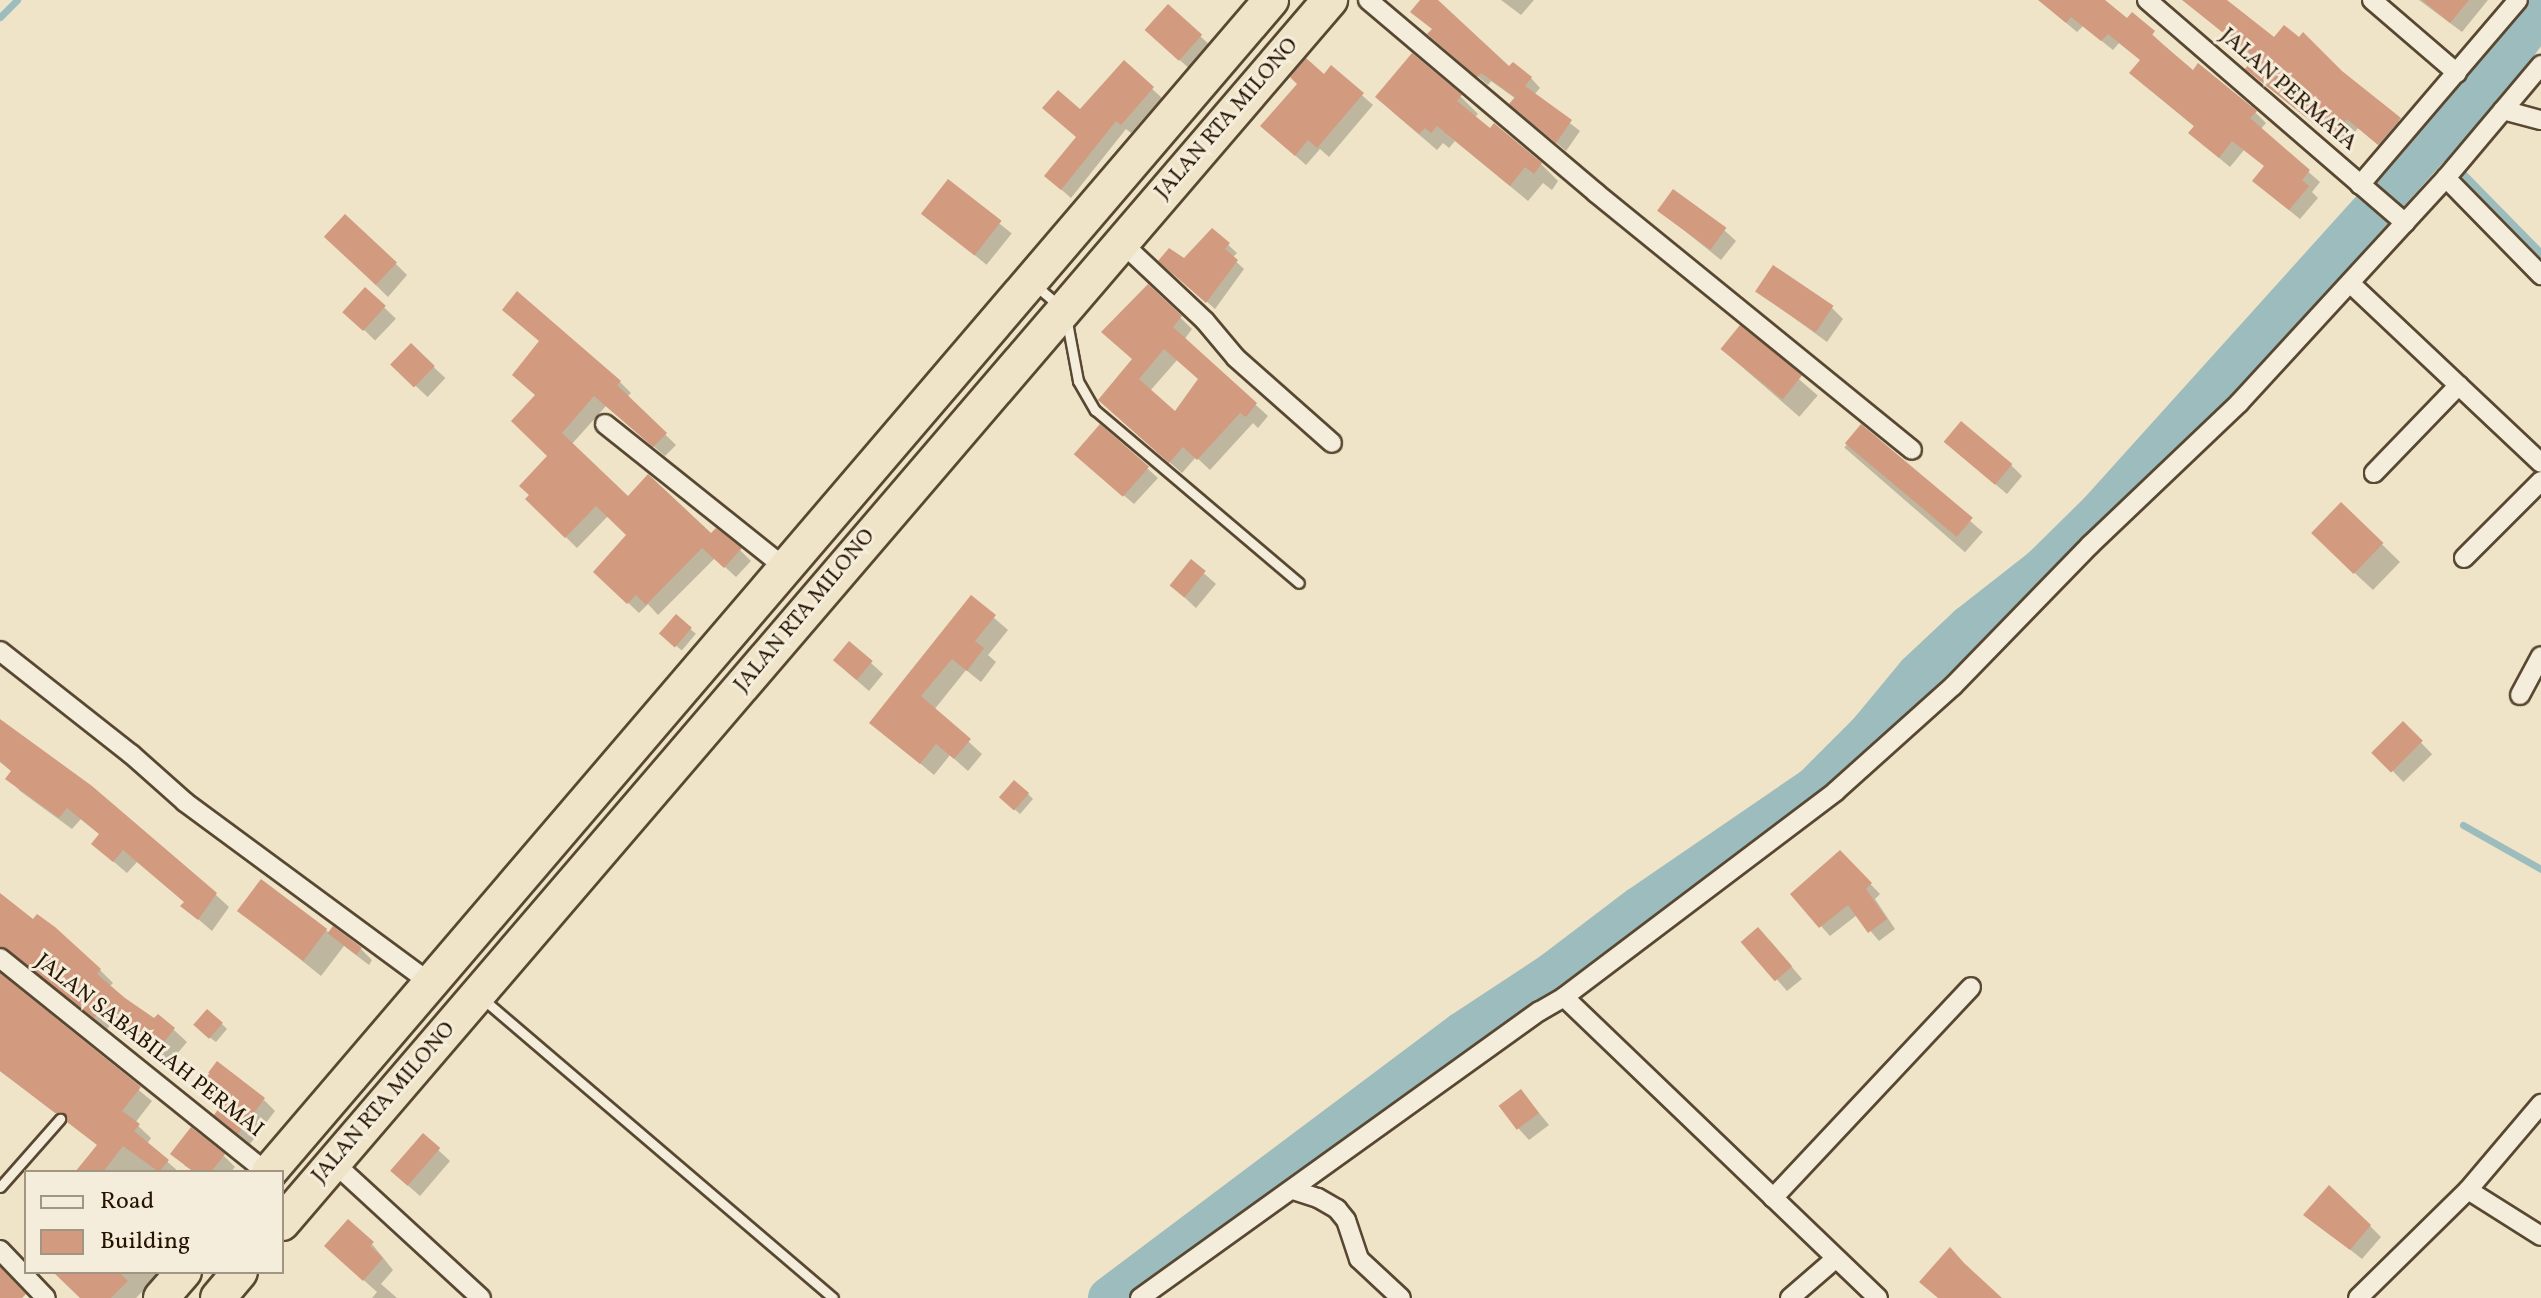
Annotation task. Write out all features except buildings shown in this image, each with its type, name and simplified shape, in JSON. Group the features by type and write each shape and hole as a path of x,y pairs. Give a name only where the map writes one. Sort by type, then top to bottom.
{"highway":[{"name":"JALAN RTA MILONO","path":"270,1170 1030,280 1176,115 1271,0"},
{"name":"JALAN RTA MILONO","path":"284,1221 1330,0"},
{"path":"345,1082 379,1110"},
{"path":"161,1298 182,1274"},
{"path":"218,1298 238,1274"}],"street":[{"path":"1368,0 1596,193 1912,450"},
{"name":"JALAN PERMATA","path":"2147,0 2405,223"},
{"path":"2372,0 2457,73"},
{"path":"2364,189 2518,0"},
{"path":"1140,1298 1540,1011 1564,997 1836,791 1953,686 2090,545 2239,403 2446,178 2541,66"},
{"path":"2503,110 2541,120"},
{"path":"2446,178 2541,275"},
{"path":"1122,243 1205,321 1236,358 1332,443"},
{"path":"2350,283 2541,463"},
{"path":"2374,473 2459,385"},
{"path":"605,424 784,567"},
{"path":"2464,558 2541,481"},
{"path":"0,651 131,754 185,802 429,982"},
{"path":"2520,695 2541,656"},
{"name":"JALAN SABABILAH PERMAI","path":"0,958 265,1170"},
{"path":"1773,1198 1971,987"},
{"path":"1564,997 1878,1298"},
{"path":"2358,1298 2468,1190 2541,1104"},
{"path":"333,1162 481,1298"},
{"path":"1293,1190 1318,1198 1337,1209 1346,1220 1359,1259 1401,1298"},
{"path":"2468,1190 2541,1236"},
{"path":"0,1250 46,1298"},
{"path":"1790,1298 1835,1259"}],"lane":[{"path":"1030,280 1064,310 1078,381 1095,410 1299,583"},
{"path":"478,994 833,1298"},
{"path":"0,1187 60,1119"}],"waterway":[{"path":"0,17 17,0"},
{"path":"1109,1298 1462,1033 1553,973 1640,907 1815,787 1870,732 1918,674 1968,627 2042,569 2099,513 2492,77 2541,11"},
{"path":"2432,142 2541,253"},
{"path":"2463,825 2541,869"}]}
